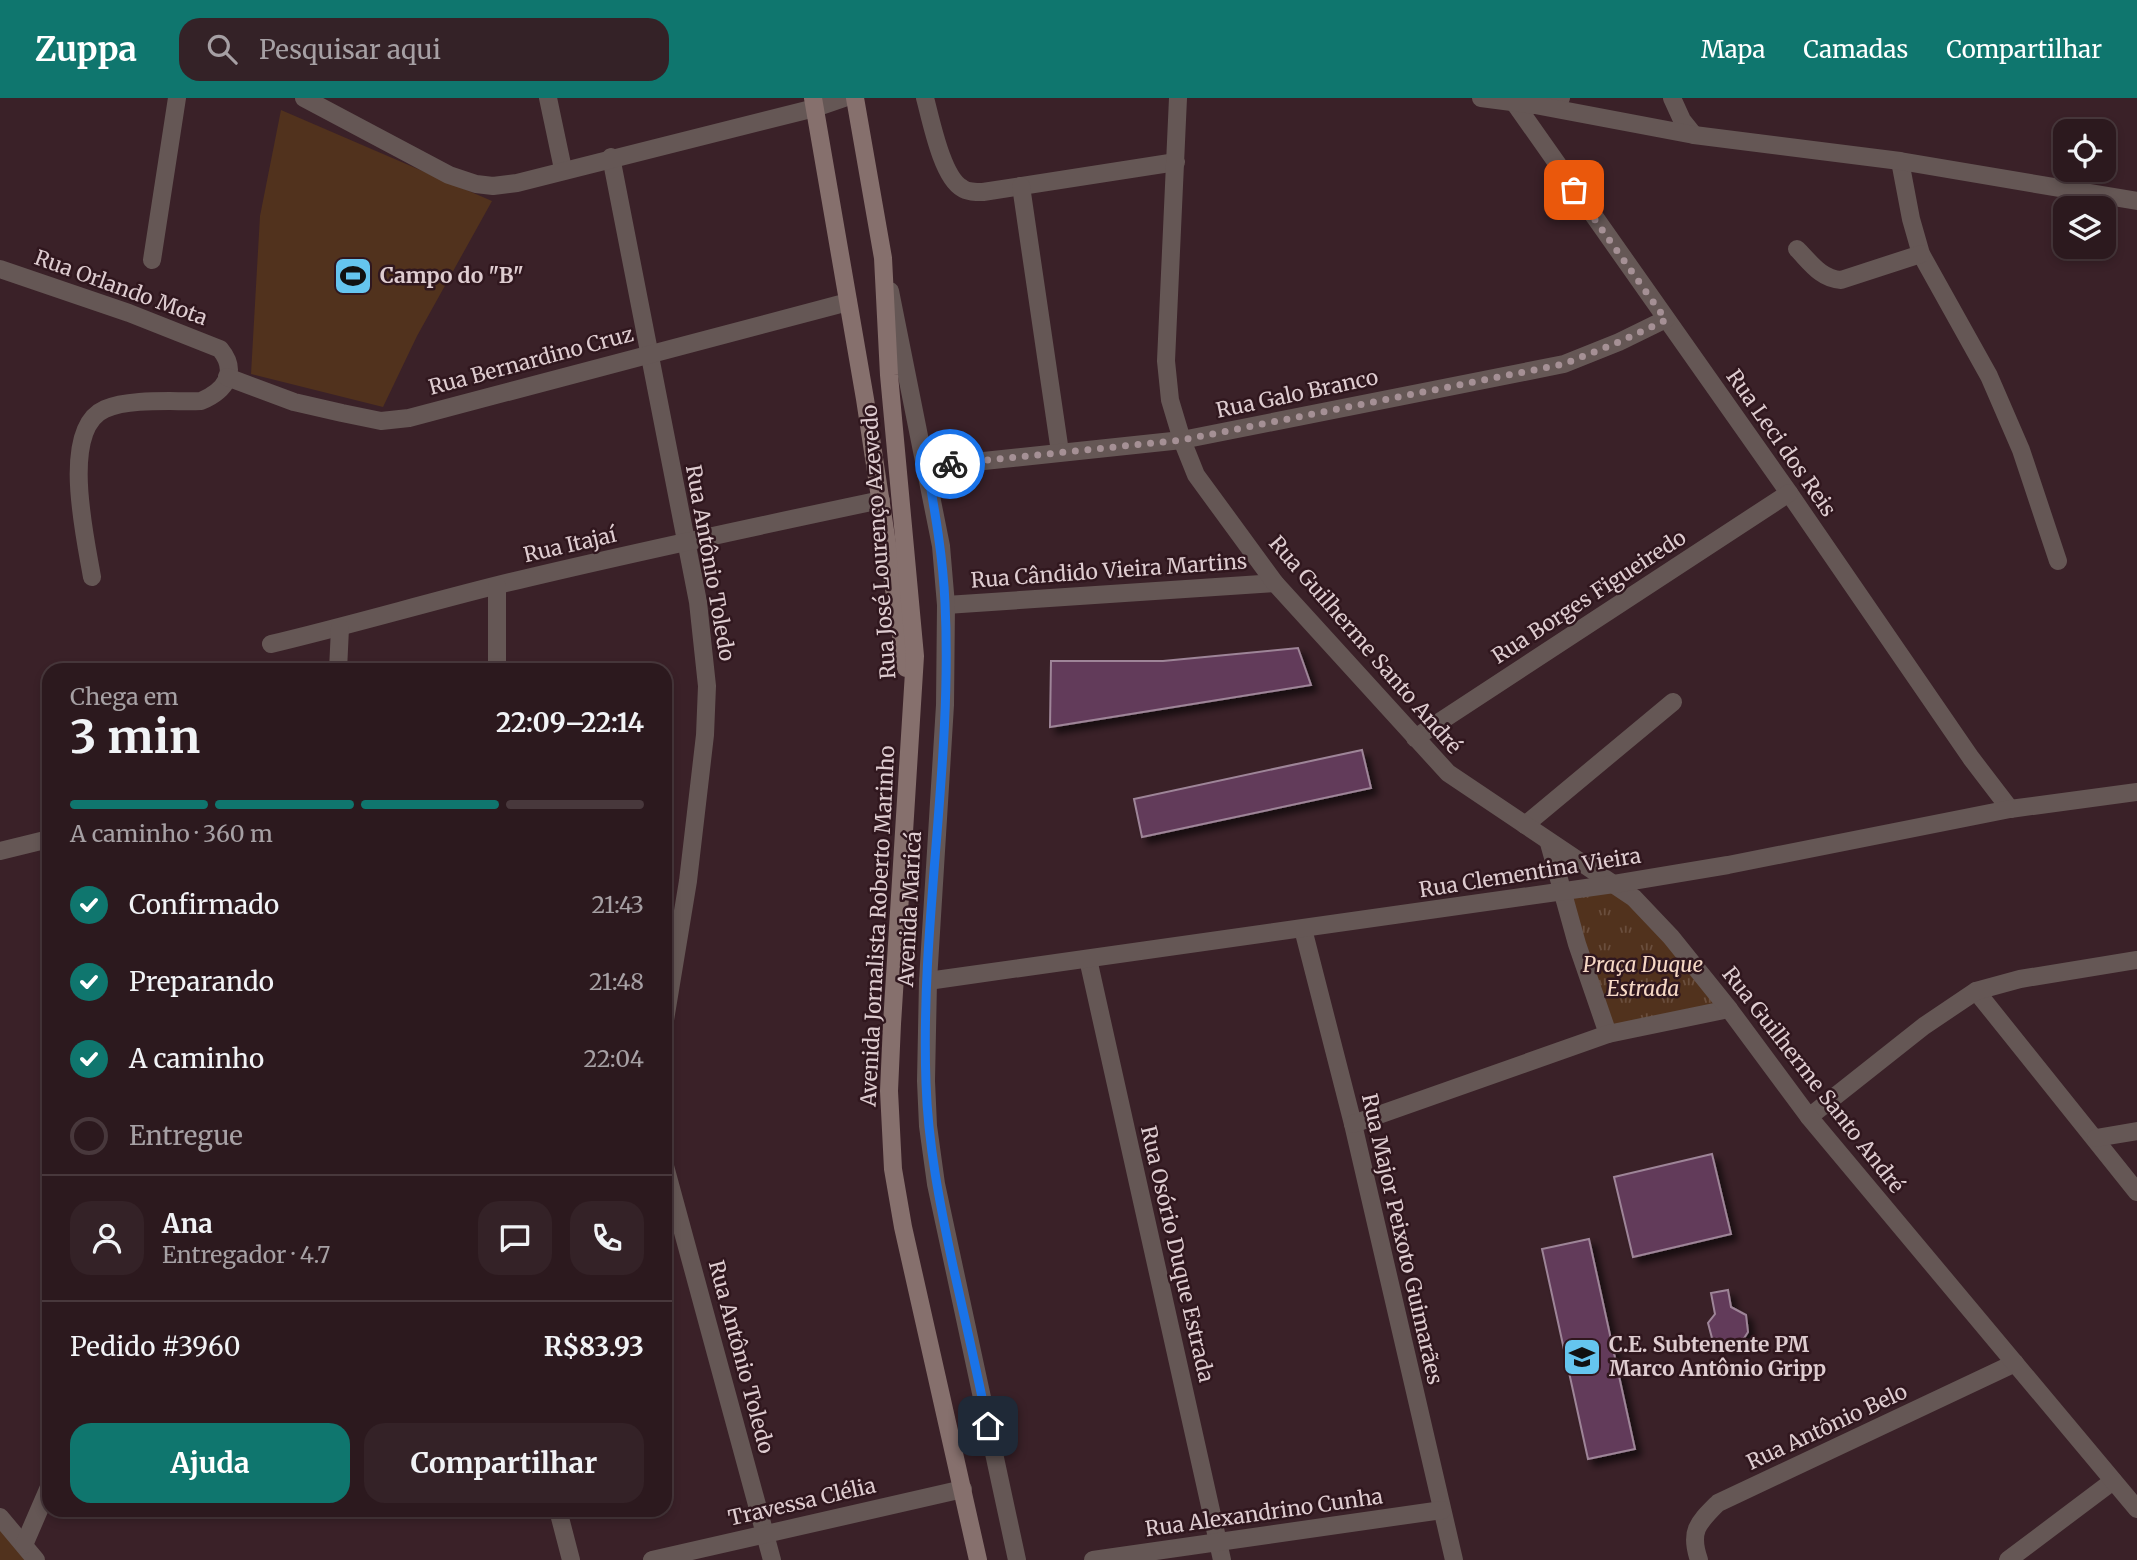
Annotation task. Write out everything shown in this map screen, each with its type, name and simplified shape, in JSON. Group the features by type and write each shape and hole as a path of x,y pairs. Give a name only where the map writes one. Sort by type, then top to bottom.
{"main road":[{"name":"Rua José Lourenço Azevedo","path":"855,98 883,258 890,388 915,656 912,706"},
{"name":"Rua José Lourenço Azevedo","path":"814,103 881,500 912,706"},
{"name":"Avenida Jornalista Roberto Marinho","path":"912,706 891,1024 889,1091 892,1169 978,1560"}],"street":[{"path":"152,260 177,98"},
{"path":"304,98 425,164 476,184 493,186 517,183 814,103 844,98"},
{"path":"548,98 563,169"},
{"path":"925,98 944,163 953,182 963,190 983,192 1176,162"},
{"name":"Rua Guilherme Santo André","path":"1178,98 1166,362 1170,400 1196,475 1275,583 1448,773 1634,898 1671,937 1729,1009 1809,1117 2137,1509"},
{"path":"1481,98 1512,101 1694,135 1900,161 2137,201"},
{"path":"1535,105 1561,98"},
{"path":"1672,98 1682,120 1694,135"},
{"name":"Rua Leci dos Reis","path":"1512,101 1971,758 2010,809"},
{"name":"Rua Antônio Toledo","path":"611,157 698,603 707,686 705,734 688,881 672,978"},
{"path":"1900,161 1921,254 1989,376 2021,450 2059,561"},
{"path":"1021,186 1060,452"},
{"path":"1797,249 1822,274 1841,280 1921,254"},
{"name":"Avenida Maricá","path":"883,258 927,467 941,546 946,605 944,705 928,981 928,1126 936,1184 1017,1560"},
{"name":"Rua Orlando Mota","path":"0,269 129,313 219,349 228,361 228,377"},
{"name":"Rua Bernardino Cruz","path":"228,377 294,402 381,421 408,418 848,302"},
{"name":"Rua Galo Branco","path":"927,467 1182,440 1564,364 1666,320"},
{"path":"92,577 78,486 79,460 85,431 94,416 105,409 133,404 201,401 219,393 228,377"},
{"name":"Rua Borges Figueiredo","path":"1415,738 1789,494"},
{"name":"Rua Itajaí","path":"271,644 686,541 881,500"},
{"name":"Rua Cândido Vieira Martins","path":"946,605 1275,583"},
{"path":"497,586 497,663"},
{"path":"338,663 340,628"},
{"path":"1525,825 1673,702"},
{"name":"Rua Clementina Vieira","path":"928,981 1614,884 1728,865 2010,809 2137,792"},
{"path":"0,851 42,841"},
{"path":"1549,843 1561,892 1608,1034"},
{"name":"Rua Major Peixoto Guimarães","path":"1303,929 1353,1124 1454,1560"},
{"name":"Rua Osório Duque Estrada","path":"1088,959 1220,1552"},
{"path":"1809,1117 1924,1026 1976,991 2020,979 2137,960"},
{"path":"1976,991 2137,1192"},
{"path":"1353,1124 1608,1034 1729,1009"},
{"path":"2096,1138 2137,1131"},
{"name":"Rua Antônio Toledo","path":"672,1191 772,1560"},
{"name":"Rua Antônio Belo","path":"1699,1560 1695,1534 1698,1523 1718,1503 2015,1363"},
{"path":"2008,1560 2113,1480"},
{"name":"Travessa Clélia","path":"652,1560 963,1489"},
{"path":"24,1545 42,1503"},
{"name":"Rua Alexandrino Cunha","path":"1093,1560 1220,1552 1442,1510"},
{"path":"0,1517 36,1560"},
{"path":"560,1517 571,1560"}],"green space":[{"name":"Campo do \"B\"","path":"281,110 492,201 417,336 383,407 251,374 260,216"},
{"name":"Praça Duque Estrada","path":"1614,884 1729,1009 1613,1033 1561,892"},
{"path":"0,1527 25,1560 0,1560"}],"building":[{"path":"1298,648 1311,685 1050,727 1051,661 1163,661"},
{"path":"1362,750 1371,788 1142,837 1134,799"},
{"path":"1712,1154 1731,1234 1633,1257 1614,1177"},
{"path":"1589,1239 1635,1449 1588,1459 1542,1249"},
{"path":"1728,1290 1731,1307 1746,1315 1748,1332 1741,1343 1726,1347 1712,1338 1708,1323 1715,1314 1711,1293"}],"way so far":[{"path":"950,464 1182,440 1564,364 1666,320 1574,190"}],"place":[{"name":"Campo do \"B\"","path":"353,276"},
{"name":"C.E. Subtenente PM Marco Antônio Gripp","path":"1582,1357"}],"route":[{"path":"950,464 927,467 941,546 946,605 944,705 928,981 926,1081 928,1126 936,1184 988,1426"}]}
